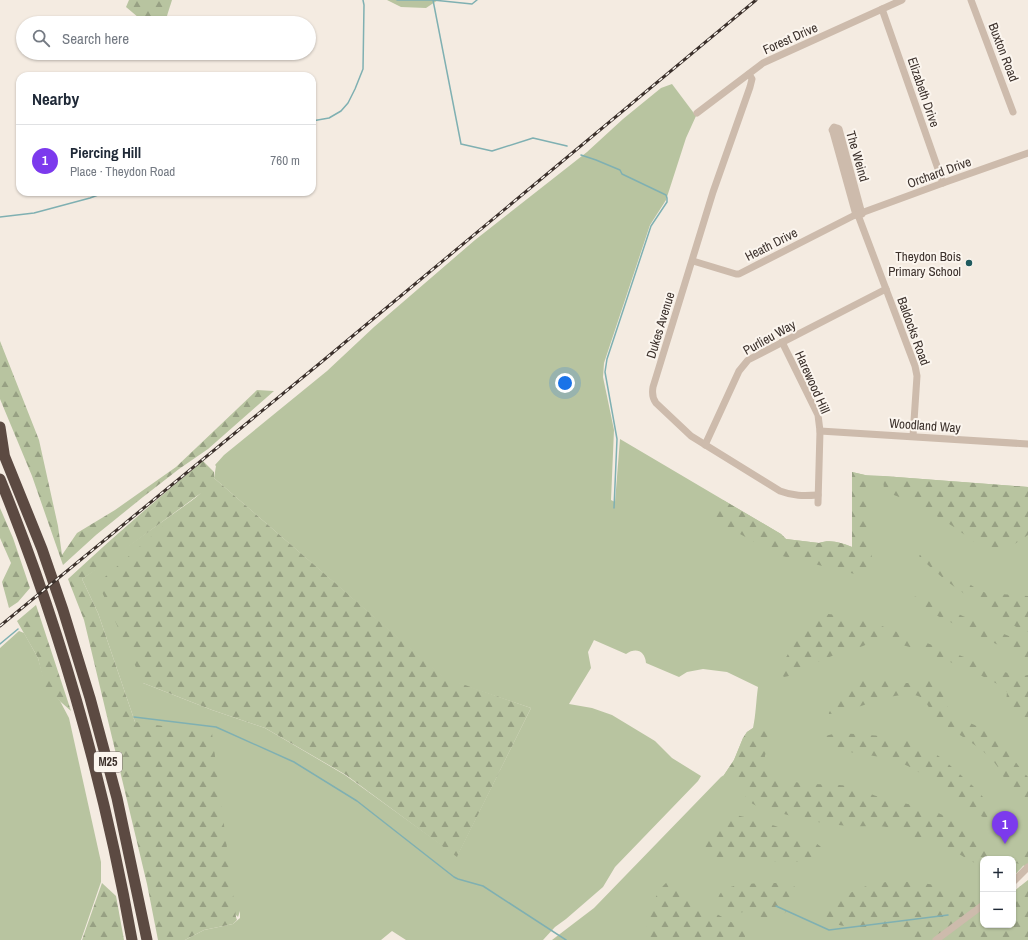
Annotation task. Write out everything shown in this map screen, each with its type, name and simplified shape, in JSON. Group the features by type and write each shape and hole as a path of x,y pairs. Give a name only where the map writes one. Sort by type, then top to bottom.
{"highway":[{"path":"0,427 2,450"},
{"name":"M25","path":"2,450 37,536 56,588 88,691 111,774 147,940"},
{"name":"M25","path":"0,479 39,582 73,689 113,846 132,940"},
{"path":"0,491 12,510"}],"street":[{"name":"Forest Drive","path":"698,113 762,63 902,0"},
{"name":"Buxton Road","path":"971,0 1014,112"},
{"name":"Elizabeth Drive","path":"882,9 943,183"},
{"name":"Dukes Avenue","path":"748,74 752,77 752,80 713,192 653,387 652,395 656,403 690,436 780,491 791,495 800,496 818,495"},
{"name":"The Weind","path":"834,127 838,128 840,132 859,214 832,130 834,127"},
{"name":"Orchard Drive","path":"859,214 1028,153"},
{"name":"Heath Drive","path":"693,261 739,274 859,214"},
{"name":"Baldocks Road","path":"859,214 915,366 917,376 913,436"},
{"name":"Purlieu Way","path":"705,445 739,371 748,360 886,289"},
{"name":"Harewood Hill","path":"782,342 818,414 820,431 818,503"},
{"name":"Woodland Way","path":"820,431 1028,444"},
{"path":"1016,879 1028,867"},
{"path":"936,940 980,907"}],"green space":[{"path":"129,0 172,0 167,16 137,16 126,7"},
{"path":"387,0 438,0 426,8 401,7"},
{"path":"672,84 696,116 686,138 666,200 650,225 604,363 603,377 614,430 611,500 615,502 620,439 781,534 786,539 819,543 832,541 852,547 852,472 865,475 1028,487 1028,860 1016,874 1016,856 980,856 980,928 1016,928 1016,895 1028,911 1028,940 552,940 594,908 724,775 734,760 743,738 747,732 753,728 755,718 758,687 727,672 703,669 687,672 679,677 646,663 644,656 639,651 633,651 626,654 594,640 588,652 591,668 569,704 592,708 612,715 655,741 672,758 701,776 698,781 615,867 603,887 555,927 543,940 406,940 392,931 381,940 185,940 204,930 233,924 240,918 240,911 238,917 234,913 135,722 98,613 82,579 208,489 143,683 212,710 265,728 345,775 457,856 531,708 445,679 214,478 215,465 224,455 327,371 374,327 475,240 587,152 623,119 661,88"},
{"path":"0,341 39,440 58,526 62,555 77,533 115,510 176,467 257,390 274,391 208,449 143,497 96,535 63,565 32,476 0,399"},
{"path":"203,461 214,472 214,478 445,678 531,708 457,857 346,775 265,728 212,710 143,683 98,583 201,493 105,564 82,579 98,613 135,722 212,733 237,920 233,924 204,930 185,940 158,940 147,884 84,620 68,579"},
{"path":"852,472 865,475 873,568 867,577 778,555 711,518 723,500 781,534 786,539 819,543 832,541 852,547"},
{"path":"883,476 1028,487 1028,535 995,557 954,527 919,505 884,491"},
{"path":"0,508 13,538 30,588 18,602 9,608 2,582 11,563 0,538"},
{"path":"919,556 932,559 950,572 986,593 1028,596 1028,632 1003,620 956,588 933,570"},
{"path":"908,595 927,600 1028,643 1028,662 1013,652 910,602 906,598"},
{"path":"36,605 71,711 45,688 38,658 17,621"},
{"path":"828,614 839,615 879,625 1004,672 1022,676 1028,675 1028,724 1026,725 1007,707 1007,692 994,682 941,658 886,641 875,640 863,646 831,656 784,677 781,673 782,666 797,641 812,622 817,618"},
{"path":"19,631 24,633 38,658 46,687 60,701 69,718 101,862 101,882 81,940 0,940 0,648"},
{"path":"922,677 932,677 942,681 946,687 947,703 950,710 960,718 988,732 1005,748 1028,777 1028,807 1012,792 999,768 988,755 950,729 933,714 925,701 919,696 892,696 844,712 829,714 828,710 837,694 853,684 871,679 910,683"},
{"path":"759,727 776,732 776,739 767,751 765,760 770,769 780,777 795,782 853,787 888,800 929,809 943,815 970,831 988,847 990,856 980,856 980,864 977,864 940,843 928,839 910,837 898,829 818,822 757,806 745,797 748,788 745,785 726,778 724,775 734,760 743,738 747,732 753,728"},
{"path":"837,733 892,737 913,742 932,751 974,787 989,805 995,816 986,818 975,813 917,771 902,763 885,758 841,750 824,743 825,736"},
{"path":"735,815 766,823 805,838 821,847 819,853 812,860 791,862 727,859 702,853 702,847 711,834 726,820"},
{"path":"1028,844 1028,867 1016,863 1021,848"},
{"path":"671,879 679,891 688,898 744,930 745,938 747,940 637,940 642,937 647,929 647,919 656,897 663,886"},
{"path":"1028,880 1028,940 913,940 914,936 908,932 898,929 836,924 827,919 822,913 822,909 825,906 837,898 864,887 882,882 916,882 967,891 980,892 980,928 1016,928 1016,890"},
{"path":"102,883 116,896 124,940 82,940"},
{"path":"783,883 792,885 797,889 795,899 785,913 776,918 765,918 747,912 732,912 719,903 718,900 720,894 725,889 732,887 750,884"}],"waterway":[{"path":"316,120 329,118 341,111 348,103 363,69 363,0"},
{"path":"397,0 433,0 472,4 477,0"},
{"path":"433,0 461,144 492,151 533,138 567,146"},
{"path":"581,155 620,170 622,174 666,195 667,198 667,202 651,226 607,359 605,372 617,439 614,508"},
{"path":"0,217 34,213 95,196"},
{"path":"0,644 18,629"},
{"path":"134,717 216,727 294,762 357,801 454,877 483,886 566,940"},
{"path":"776,906 829,930 948,915"}],"railway":[{"path":"0,626 319,364 756,0"}],"place":[{"name":"Theydon Bois Primary School","path":"969,263"},
{"name":"Piercing Hill","path":"1005,844"}]}
